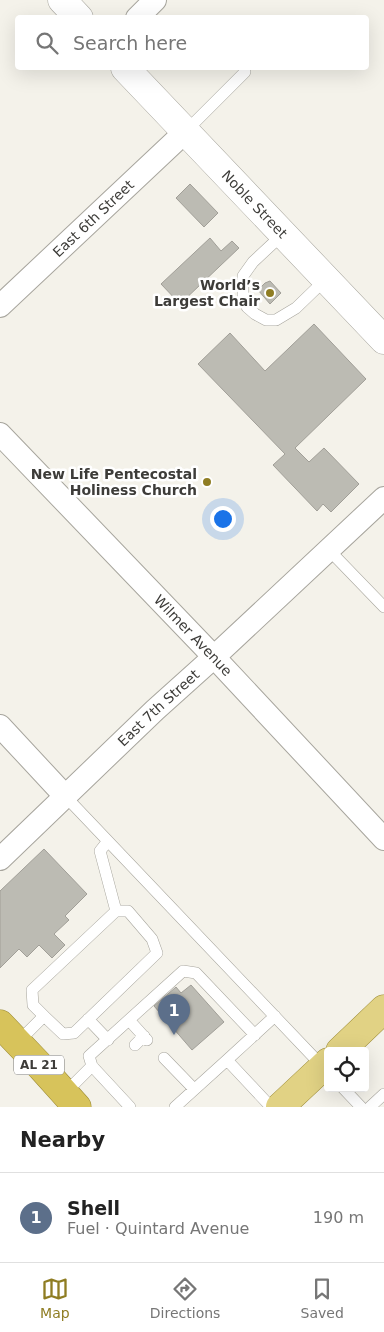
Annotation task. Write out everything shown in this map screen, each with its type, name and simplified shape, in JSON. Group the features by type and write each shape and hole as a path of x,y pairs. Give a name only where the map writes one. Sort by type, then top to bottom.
{"highway":[{"name":"AL 21","path":"9,1033 70,1100"}],"main road":[{"path":"62,0 76,15"},
{"name":"Noble Street","path":"127,70 384,340"},
{"path":"346,1047 384,1009"},
{"path":"280,1107 324,1068"}],"street":[{"path":"140,15 155,0"},
{"name":"East 6th Street","path":"0,306 185,132"},
{"name":"Wilmer Avenue","path":"0,434 214,657 384,839"},
{"name":"East 7th Street","path":"0,858 155,710 384,498"},
{"path":"0,726 66,797"}],"lane":[{"path":"185,132 245,72"},
{"path":"283,234 252,262 243,276 243,295 247,307 266,320 276,320 296,308 326,280"},
{"path":"329,550 384,607"},
{"path":"66,797 275,1016 324,1058"},
{"path":"108,841 100,851 116,911"},
{"path":"128,910 152,939 157,953 74,1033 63,1034 33,1005 32,990 116,911 128,910"},
{"path":"132,1106 104,1074 92,1066 89,1056 183,971 196,973 255,1034"},
{"path":"9,1033 44,1016"},
{"path":"174,1107 275,1016"},
{"path":"88,1019 108,1040"},
{"path":"129,1020 146,1038 135,1046"},
{"path":"164,1058 170,1072 194,1089"},
{"path":"227,1060 271,1107"},
{"path":"70,1100 92,1066"},
{"path":"347,1092 361,1107"},
{"path":"370,1107 384,1094"}],"building":[{"path":"190,184 218,213 204,227 176,198"},
{"path":"210,238 221,251 232,241 239,248 180,304 161,284"},
{"name":"World’s Largest Chair","path":"270,281 281,293 270,304 258,290"},
{"path":"314,324 366,379 295,448 309,462 324,448 359,484 331,512 323,504 317,511 273,465 285,454 198,364 230,333 265,371"},
{"path":"44,849 87,894 65,916 69,920 54,934 65,945 52,958 39,945 27,957 19,949 0,968 0,891"},
{"path":"191,985 224,1022 192,1050 154,1006 176,987 181,993"}],"place":[{"name":"World’s Largest Chair","path":"270,293"},
{"name":"New Life Pentecostal Holiness Church","path":"207,482"},
{"name":"Shell","path":"174,1035"}]}
